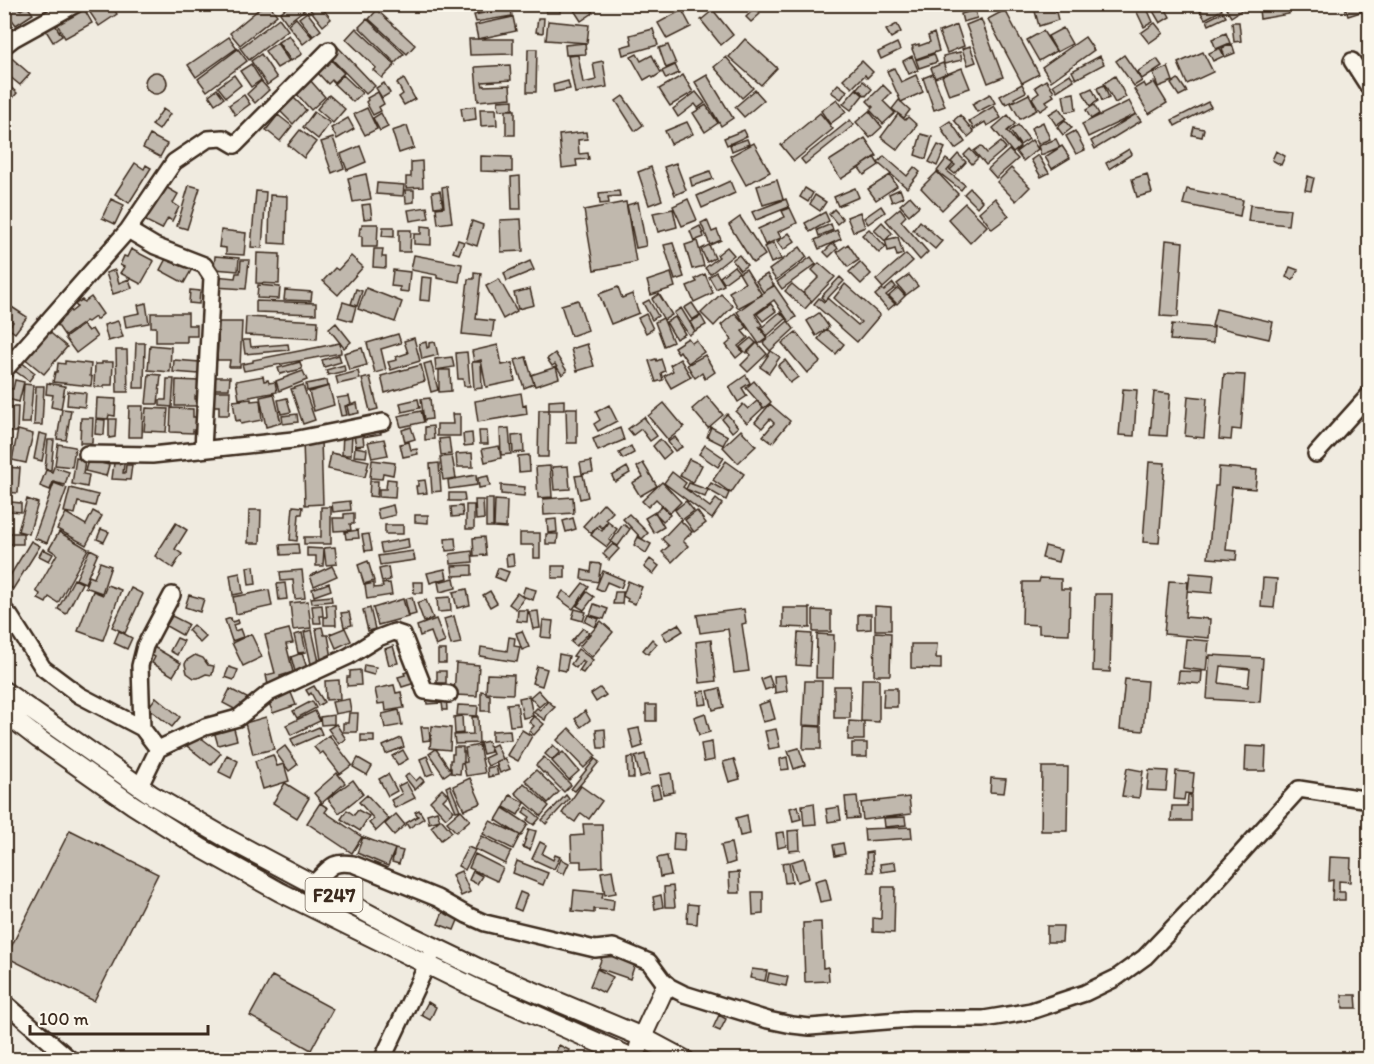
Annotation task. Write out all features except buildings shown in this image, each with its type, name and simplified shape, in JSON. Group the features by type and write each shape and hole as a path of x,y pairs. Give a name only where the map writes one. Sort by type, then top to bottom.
{"main road":[{"name":"F247","path":"4,691 152,795 228,839 403,932 478,968 642,1037 685,1059"},
{"name":"F247","path":"4,712 133,805 201,848 280,892 427,966 636,1059"},
{"path":"636,1059 642,1037 666,985"}],"street":[{"path":"4,46 76,4"},
{"path":"4,370 128,230 174,162 208,139 223,138 235,144 328,50"},
{"path":"1352,62 1370,89"},
{"path":"128,230 154,246 204,265 212,276 203,449"},
{"path":"1316,454 1369,396"},
{"path":"87,454 152,455 292,440 383,422"},
{"path":"142,728 140,666 145,646 172,595"},
{"path":"4,610 43,668 79,695 142,728 158,748"},
{"path":"140,786 158,748 205,727 238,718 268,693 349,656 378,638 394,632 403,635 425,692 449,694"},
{"path":"313,884 332,865 342,862 353,864 437,898 485,923 595,949 613,947 649,962 666,985 684,994 768,1020 792,1025 810,1027 912,1019 984,1019 1031,1011 1085,993 1116,978 1145,957 1299,789 1370,800"},
{"path":"382,1059 435,947"},
{"path":"4,1002 71,1059"}]}
